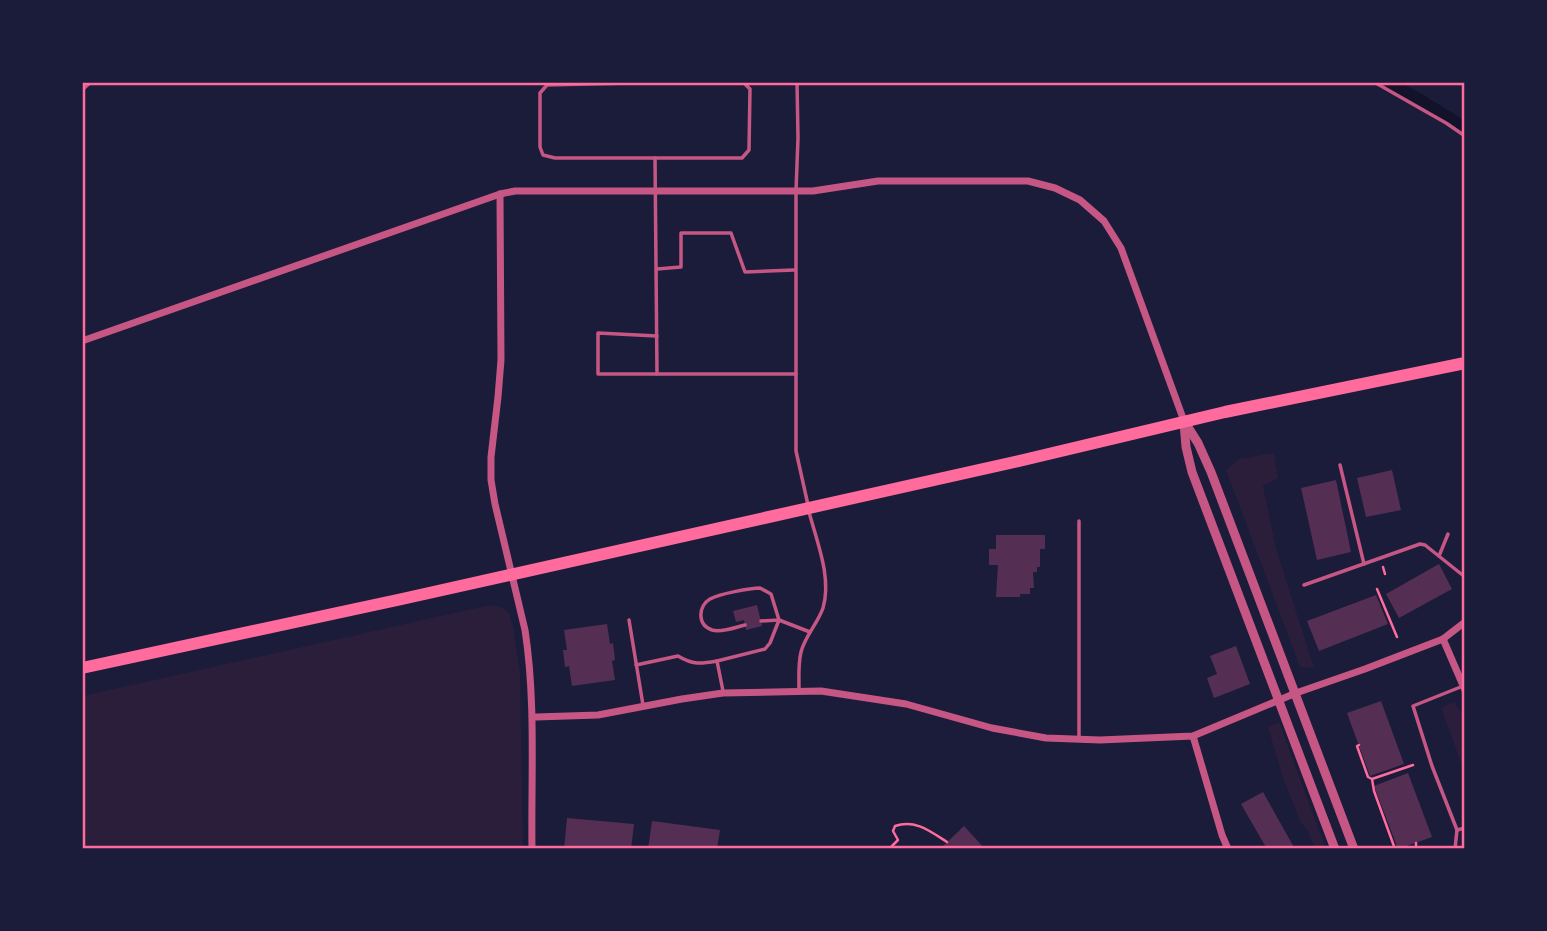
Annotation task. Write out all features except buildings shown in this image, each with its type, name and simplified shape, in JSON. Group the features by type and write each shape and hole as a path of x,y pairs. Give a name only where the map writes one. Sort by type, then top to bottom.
{"main road":[{"path":"82,668 1019,461 1184,421 1465,363"}],"street":[{"path":"82,341 515,191 796,191 878,181 1028,181 1068,193 1104,221 1121,248 1184,421 1204,454 1354,849"},
{"path":"500,194 501,360 490,468 492,492 524,629 530,674 532,849"},
{"path":"1184,421 1192,472 1335,849"},
{"path":"536,717 598,715 723,693 821,691 906,704 1046,738 1193,736 1279,699 1443,639 1465,622"},
{"path":"1443,639 1464,688"},
{"path":"1193,736 1228,849"}],"lane":[{"path":"82,90 91,82"},
{"path":"671,82 547,85 540,93 540,147 544,155 555,158 742,158 749,150 750,89 743,82"},
{"path":"797,82 796,452 825,572 823,608 801,650 799,692"},
{"path":"1374,82 1465,136"},
{"path":"655,158 657,374"},
{"path":"657,269 681,267 681,233 731,233 745,272 795,270"},
{"path":"657,336 598,333 598,374 796,374"},
{"path":"1340,465 1364,564"},
{"path":"1079,521 1079,739"},
{"path":"1439,556 1448,534"},
{"path":"1304,585 1420,544 1425,545 1465,577"},
{"path":"636,665 678,656 696,664 765,649 779,620 771,594 760,588 715,597 703,605 701,619 712,630 721,631 745,625"},
{"path":"629,620 643,707"},
{"path":"761,621 779,620 810,632"},
{"path":"717,661 723,693"},
{"path":"1455,849 1457,830 1433,770 1413,706 1464,688"},
{"path":"1457,830 1465,828"}],"path":[{"path":"1381,561 1385,575"},
{"path":"1377,590 1397,637"},
{"path":"1359,745 1357,746 1368,777 1372,779 1395,849"},
{"path":"1372,779 1413,765"},
{"path":"889,849 898,840 893,831 895,826 903,824 926,828 947,842"}],"shaded area":[{"path":"1274,453 1278,478 1263,486 1276,548 1314,668 1300,667 1226,470 1239,459"},
{"path":"490,605 501,607 509,613 520,672 523,849 82,849 82,696"},
{"path":"1454,702 1465,717 1465,773 1441,708"},
{"path":"1279,722 1326,849 1315,849 1308,831 1300,821 1283,778 1268,727"}],"waterway":[{"path":"1384,82 1465,129"}]}
